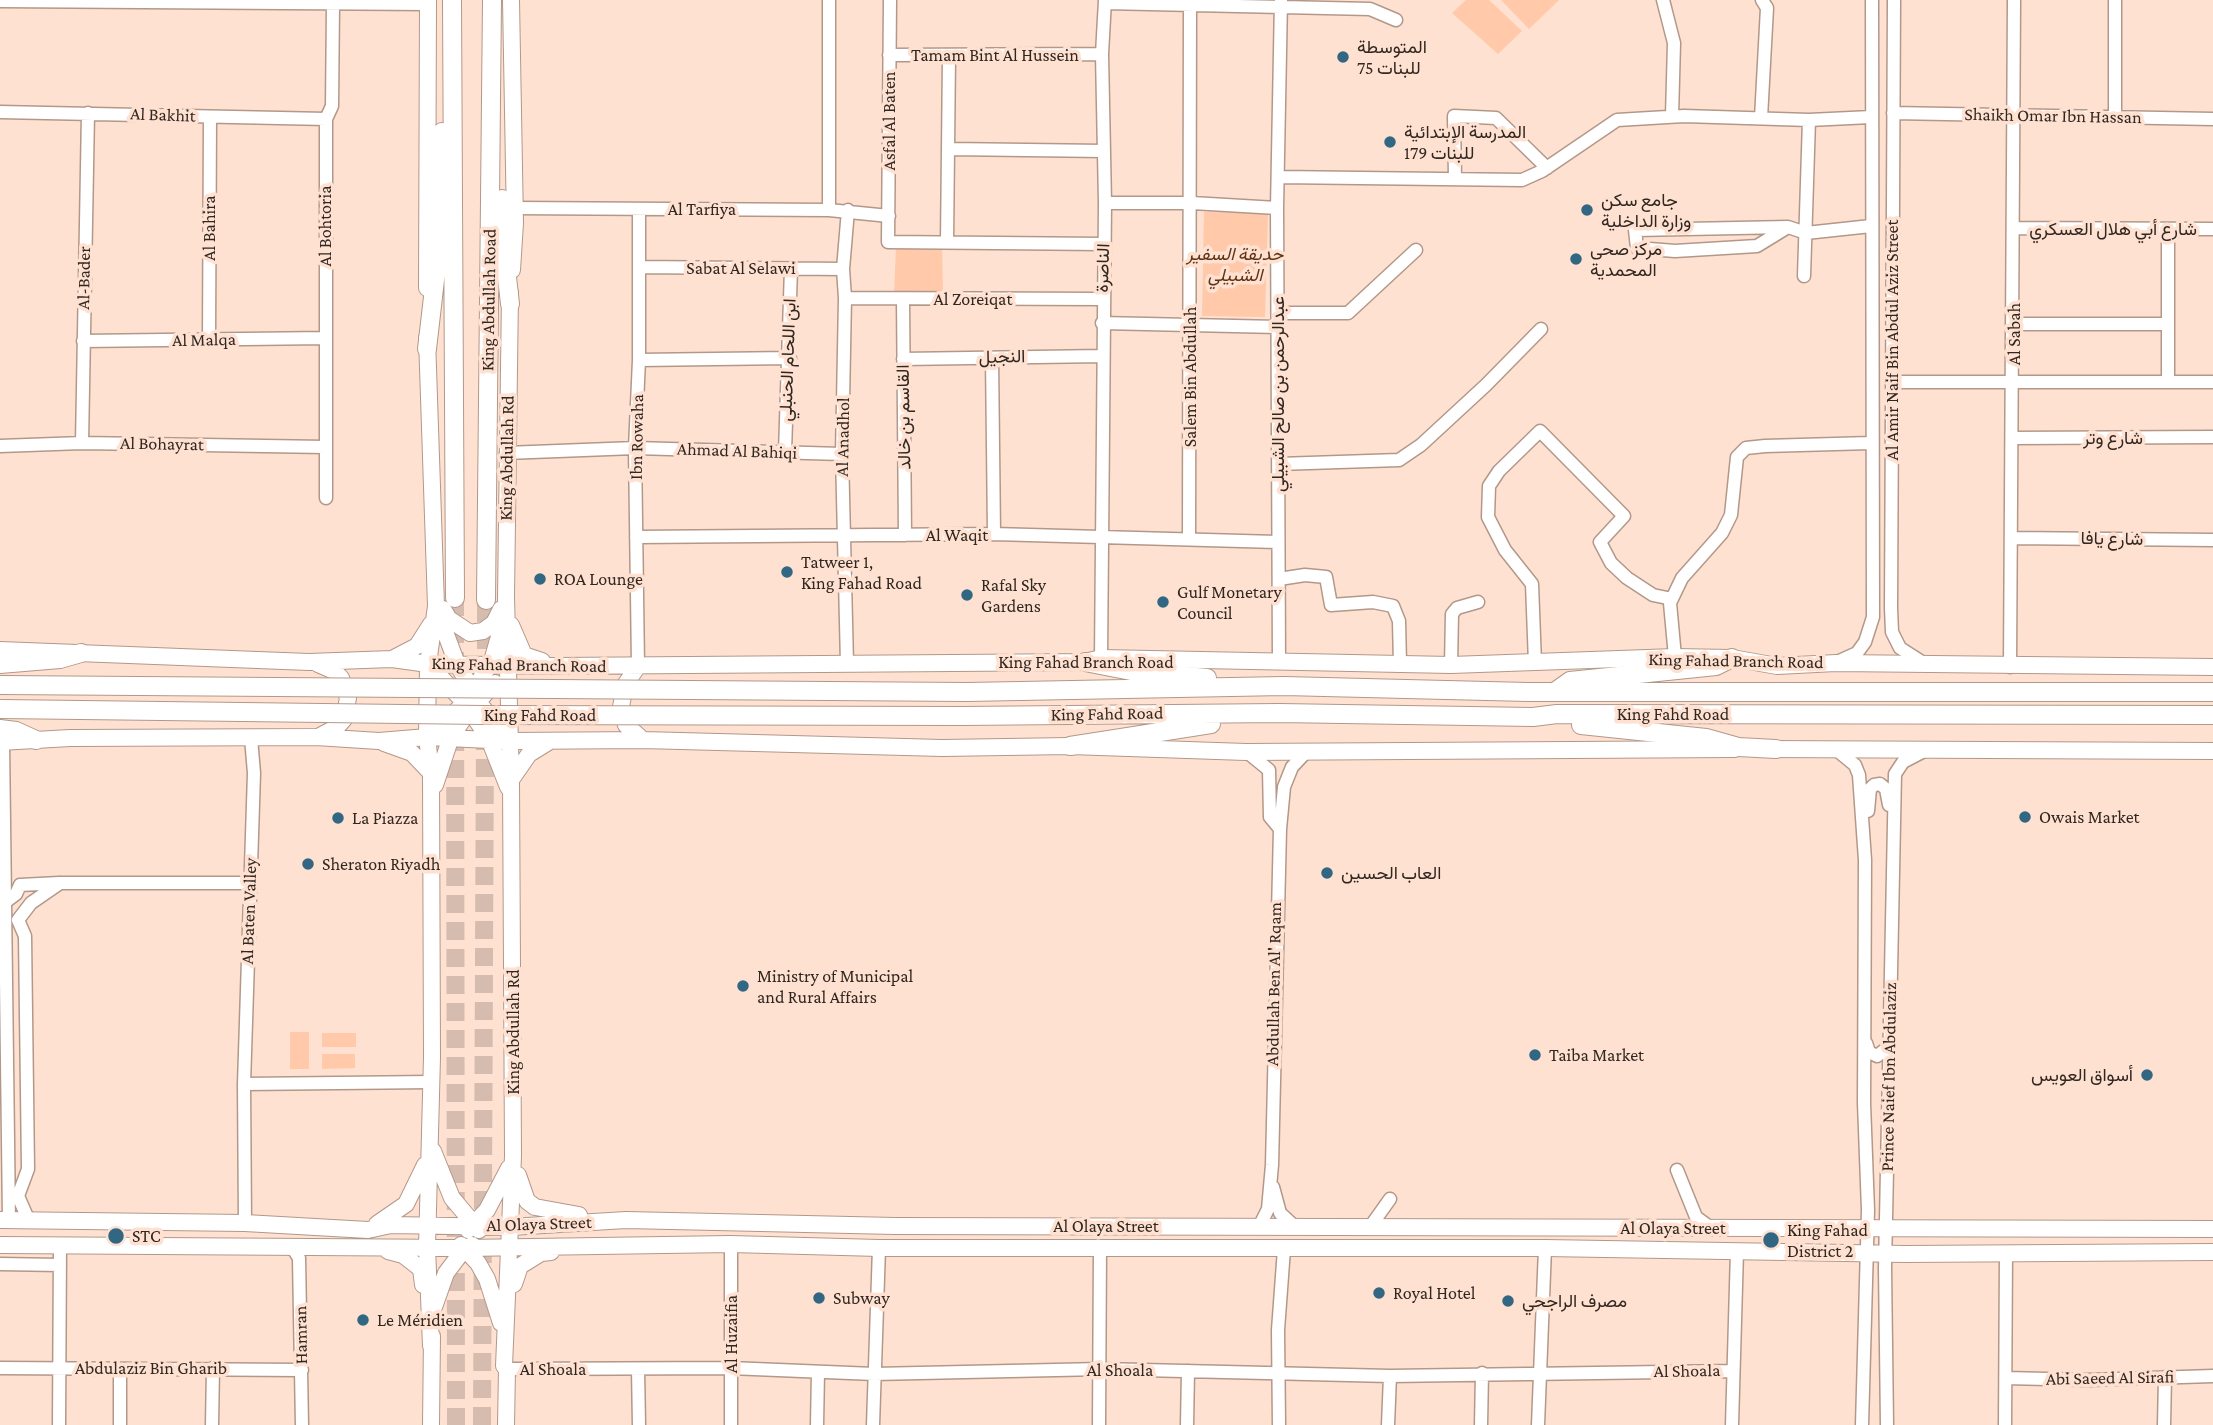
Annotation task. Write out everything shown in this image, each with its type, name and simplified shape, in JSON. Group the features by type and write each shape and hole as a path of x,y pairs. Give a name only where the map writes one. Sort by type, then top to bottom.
{"highway":[{"name":"King Abdullah Road","path":"453,0 455,598"},
{"name":"King Abdullah Road","path":"486,600 492,0"},
{"path":"427,349 439,245 443,105 453,24"},
{"path":"492,24 502,137 503,241 510,304"},
{"path":"0,664 61,659 81,653"},
{"path":"1555,692 1570,681 1716,666 1732,658"},
{"path":"1093,660 1131,671 1273,686"},
{"name":"King Fahd Road","path":"0,685 967,692 1273,686 1555,692 2213,692"},
{"name":"King Fahd Road","path":"0,709 484,715 2213,715"},
{"path":"1070,746 1194,725 1267,721 1279,713"},
{"path":"1533,717 1550,722 1694,737 1738,747 1776,749"},
{"path":"1,738 16,731 36,740"}],"main road":[{"name":"King Abdullah Rd","path":"511,0 514,208 506,453 506,604 511,786 513,1156"},
{"path":"428,2 427,349 435,606 428,664 427,737 431,773 432,1082 428,1227 431,1425"},
{"path":"435,606 449,620 470,633 483,631 494,623 506,604"},
{"path":"431,796 451,737 489,664 506,604"},
{"path":"506,604 518,646 524,654 557,666"},
{"path":"392,659 417,646 435,606"},
{"path":"435,606 471,700 511,786"},
{"name":"King Fahad Branch Road","path":"0,650 309,662 392,659 428,664 489,664 507,670 557,666 1093,660 1451,665 1675,657 1732,658 1777,666 1836,663 2010,667 2213,667"},
{"path":"309,662 334,671 346,688 348,698 344,719 337,727 316,737"},
{"path":"428,664 471,700 510,741"},
{"path":"638,666 625,685 621,707 626,725 643,740"},
{"path":"427,737 507,670"},
{"path":"36,740 316,737 379,741 451,737 510,741 643,740 942,748 1070,746 1246,752 1776,749 1838,751 1930,748 2213,751"},
{"path":"379,741 412,753 431,773"},
{"path":"511,786 529,754 550,741"},
{"path":"429,1138 442,1179 474,1227 510,1246"},
{"path":"429,1138 424,1171 406,1205 369,1238 403,1255 421,1269 431,1346"},
{"path":"513,1156 521,1188 527,1201 535,1207 549,1212 626,1220"},
{"path":"428,1247 474,1227 505,1181 513,1156"},
{"path":"506,1425 507,1369 504,1366 513,1156"},
{"path":"0,1238 6,1231 4,1220"},
{"name":"Al Olaya Street","path":"4,1220 246,1223 428,1247 465,1248 731,1244 879,1248 1545,1248 1885,1254 2213,1252"},
{"name":"Al Olaya Street","path":"0,1245 292,1247 369,1238 391,1224 511,1227 626,1220 895,1226 2213,1229"},
{"path":"428,1227 465,1248 487,1279 497,1306 505,1342"},
{"path":"431,1346 433,1313 452,1263 465,1248 511,1227"},
{"path":"505,1342 520,1266 541,1253 620,1245"}],"street":[{"path":"829,0 829,210"},
{"name":"Asfal Al Baten","path":"890,0 888,242 947,242"},
{"path":"1663,0 1674,43 1672,116"},
{"path":"1761,118 1767,8 1762,0"},
{"name":"Al Amir Naif Bin Abdul Aziz Street","path":"1836,663 1857,653 1865,642 1873,617 1870,443 1872,0"},
{"name":"Al Amir Naif Bin Abdul Aziz Street","path":"1894,0 1892,632 1900,648 1925,664"},
{"name":"Al Sabah","path":"2010,667 2014,382 2014,0"},
{"path":"2115,0 2115,117"},
{"path":"0,1 308,1 333,5 428,2"},
{"path":"1105,1 1190,5 1370,4 1396,20"},
{"name":"الناصرة","path":"1093,660 1103,537 1101,299 1105,203 1102,54 1105,1"},
{"name":"عبدالرحمن بن صالح الشبيلي","path":"1279,661 1277,208 1281,3"},
{"name":"Al Bohtoria","path":"326,498 326,119 332,106 333,5"},
{"name":"Salem Bin Abdullah","path":"1189,539 1192,203 1190,5"},
{"name":"Tamam Bint Al Hussein","path":"889,55 1102,54"},
{"path":"949,56 947,242 1104,244"},
{"name":"Al Bakhit","path":"0,112 326,119"},
{"name":"Al-Bader","path":"82,443 88,113"},
{"name":"Shaikh Omar Ibn Hassan","path":"1893,113 2213,119"},
{"path":"1455,179 1454,116 1496,118 1547,168"},
{"path":"1279,177 1522,180 1547,168 1618,120 1672,116 1809,120 1871,117"},
{"name":"Al Bahira","path":"209,340 210,117"},
{"path":"1804,276 1809,120"},
{"path":"949,149 1104,151"},
{"path":"1105,203 1192,203 1277,208"},
{"name":"Al Tarfiya","path":"514,208 848,210 889,216"},
{"name":"Ibn Rowaha","path":"638,666 635,448 639,360 639,209"},
{"name":"Al Anadhol","path":"847,664 842,454 845,298 843,269 848,210"},
{"path":"1788,227 1757,246 1675,251 1636,248 1635,230 1788,227 1806,233 1871,226"},
{"name":"شارع أبي هلال العسكري","path":"2013,228 2213,229"},
{"path":"2168,230 2168,382"},
{"path":"1279,313 1348,313 1416,250"},
{"name":"Sabat Al Selawi","path":"639,267 843,269"},
{"name":"ابن اللحام الحنبلي","path":"785,452 791,268"},
{"name":"Al Zoreiqat","path":"845,298 1101,299"},
{"name":"القاسم بن خالد","path":"903,299 905,535"},
{"path":"1102,323 1278,327"},
{"path":"2014,324 2168,324"},
{"path":"1279,464 1399,460 1421,445 1541,329"},
{"name":"Al Malqa","path":"83,341 325,338"},
{"name":"النجيل","path":"903,359 1102,356"},
{"path":"639,360 790,358"},
{"path":"992,358 993,534"},
{"path":"1893,382 2213,382"},
{"path":"1535,663 1532,584 1505,550 1488,517 1489,486 1499,471 1540,431 1624,516 1600,542 1611,563 1627,578 1653,595 1672,599"},
{"name":"شارع وتر","path":"2012,439 2213,437"},
{"name":"Al Bohayrat","path":"0,446 82,443 325,447"},
{"path":"1675,657 1672,599 1682,578 1722,533 1731,515 1737,457 1746,448 1870,443"},
{"name":"Ahmad Al Bahiqi","path":"506,453 635,448 842,454"},
{"name":"Al Waqit","path":"636,537 993,534 1277,542"},
{"name":"شارع يافا","path":"2011,538 2213,540"},
{"path":"1279,579 1305,575 1326,577 1331,605 1373,602 1393,606 1399,621 1400,664"},
{"path":"1451,665 1452,614 1457,608 1478,601"},
{"path":"1873,617 1874,627 1886,628 1891,608"},
{"path":"1,738 4,1220"},
{"name":"Al Baten Valley","path":"246,1223 244,1084 254,773 251,738"},
{"name":"Prince Naief Ibn Abdulaziz","path":"1887,1425 1885,1229 1892,1027 1895,774 1903,762 1930,748"},
{"path":"1280,829 1284,787 1292,767 1307,751"},
{"name":"Prince Naief Ibn Abdulaziz","path":"1838,751 1855,765 1860,775 1865,860 1867,1228 1863,1425"},
{"name":"Abdullah Ben Al' Rqam","path":"1246,752 1269,770 1270,817 1280,829 1272,1165 1268,1209 1259,1227"},
{"path":"1865,860 1870,789 1880,783 1886,789 1892,851"},
{"path":"28,1219 18,1196 28,1169 25,936 18,920 31,904 60,883"},
{"path":"4,903 16,894 20,885 250,883"},
{"path":"1864,1032 1869,1052 1877,1056 1886,1049 1892,1027"},
{"path":"244,1084 432,1082"},
{"path":"1272,1165 1280,1213 1295,1227"},
{"path":"1677,1170 1696,1217 1711,1228"},
{"path":"1370,1227 1390,1199"},
{"name":"Al Huzaifia","path":"731,1244 731,1425"},
{"path":"59,1425 60,1245"},
{"name":"Hamran","path":"292,1247 299,1258 302,1425"},
{"path":"1099,1425 1100,1247"},
{"path":"873,1425 879,1248"},
{"path":"1538,1425 1545,1248"},
{"path":"1279,1425 1278,1330 1284,1249"},
{"path":"1732,1425 1737,1251"},
{"path":"2005,1425 2006,1253"},
{"path":"0,1264 60,1265"},
{"name":"Abdulaziz Bin Gharib","path":"0,1368 302,1370"},
{"path":"212,1425 213,1368"},
{"name":"Al Shoala","path":"507,1369 730,1368 874,1374 1101,1370 1279,1371 1390,1376 1733,1371"},
{"path":"120,1369 120,1425"},
{"path":"638,1370 639,1425"},
{"path":"1187,1425 1188,1371"},
{"path":"817,1425 818,1372"},
{"path":"1481,1425 1482,1373"},
{"path":"1388,1425 1390,1376"},
{"name":"Abi Saeed Al Sirafi","path":"2006,1378 2088,1380 2213,1376"},
{"path":"2164,1425 2165,1377"}],"green space":[{"path":"1466,0 1489,0 1522,31 1498,54 1452,13"},
{"path":"1501,0 1559,0 1529,29"},
{"name":"حديقة السفير الشبيلي","path":"1204,212 1268,213 1265,317 1202,316"},
{"path":"896,247 942,247 943,294 894,295"},
{"path":"290,1032 309,1032 309,1069 290,1069"},
{"path":"322,1033 356,1033 356,1047 322,1047"},
{"path":"322,1054 355,1054 355,1068 322,1069"}],"tunnel":[{"path":"455,598 456,1425"},
{"path":"486,600 486,676"},
{"path":"482,1425 485,729"}],"place":[{"name":"المتوسطة 75 للبنات","path":"1343,57"},
{"name":"المدرسة الإبتدائية 179 للبنات","path":"1390,142"},
{"name":"جامع سكن وزارة الداخلية","path":"1587,210"},
{"name":"مركز صحي المحمدية","path":"1576,259"},
{"name":"Tatweer 1, King Fahad Road","path":"787,572"},
{"name":"ROA Lounge","path":"540,579"},
{"name":"Rafal Sky Gardens","path":"967,595"},
{"name":"Gulf Monetary Council","path":"1163,602"},
{"name":"Owais Market","path":"2025,817"},
{"name":"La Piazza","path":"338,818"},
{"name":"Sheraton Riyadh","path":"308,864"},
{"name":"العاب الحسين","path":"1327,873"},
{"name":"Ministry of Municipal and Rural Affairs","path":"743,986"},
{"name":"Taiba Market","path":"1535,1055"},
{"name":"أسواق العويس","path":"2147,1075"},
{"name":"STC","path":"116,1236"},
{"name":"King Fahad District 2","path":"1771,1240"},
{"name":"Royal Hotel","path":"1379,1293"},
{"name":"Subway","path":"819,1298"},
{"name":"مصرف الراجحي","path":"1508,1301"},
{"name":"Le Méridien","path":"363,1320"}]}
